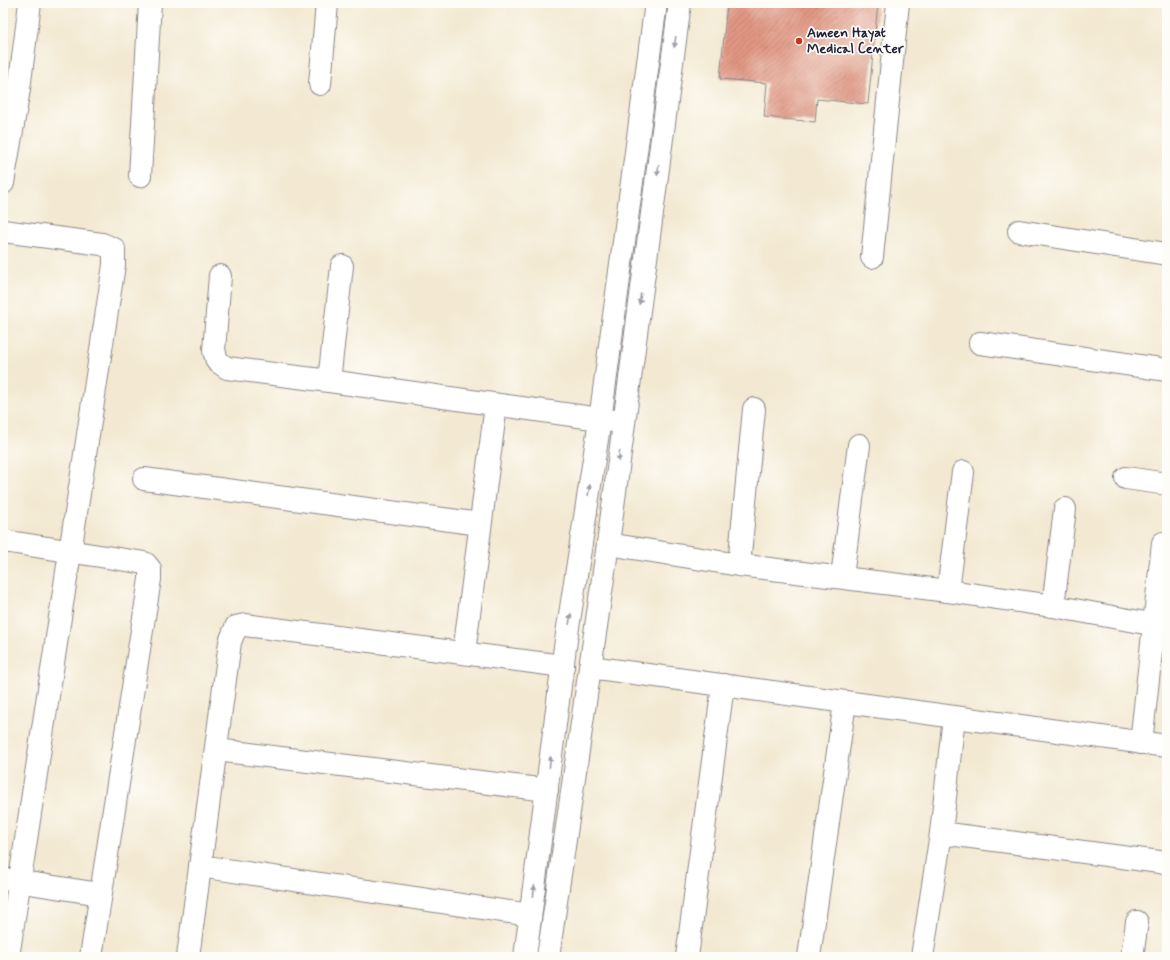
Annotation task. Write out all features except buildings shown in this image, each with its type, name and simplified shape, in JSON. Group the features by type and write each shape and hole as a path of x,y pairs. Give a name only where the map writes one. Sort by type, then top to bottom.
{"street":[{"path":"3,178 19,89 30,3"},
{"path":"140,176 150,3"},
{"path":"320,84 327,3"},
{"path":"525,957 563,665 600,420 656,3"},
{"path":"548,957 608,544 680,3"},
{"path":"872,256 898,3"},
{"path":"3,231 102,244 114,249 114,265 70,552 11,880 8,957"},
{"path":"1019,231 1167,254"},
{"path":"330,381 342,266"},
{"path":"220,276 214,350 217,361 227,368 330,381 600,420 624,422"},
{"path":"980,343 1167,370"},
{"path":"464,653 496,405"},
{"path":"739,565 754,409"},
{"path":"842,577 860,445"},
{"path":"948,591 963,472"},
{"path":"1126,478 1167,484"},
{"path":"144,479 480,524"},
{"path":"1053,606 1065,509"},
{"path":"3,541 146,563 150,569 150,579 91,957"},
{"path":"1141,743 1161,626 1163,543"},
{"path":"608,544 739,565 842,577 1053,606 1161,626"},
{"path":"188,957 230,642 236,627 245,625 724,685 1167,746"},
{"path":"563,665 590,668"},
{"path":"687,957 724,685"},
{"path":"809,957 845,702"},
{"path":"922,957 941,833 954,717"},
{"path":"216,750 547,790"},
{"path":"941,833 1167,863"},
{"path":"200,866 530,915"},
{"path":"11,880 100,894"},
{"path":"1132,957 1137,922"}],"place":[{"name":"Ameen Hayat Medical Center","path":"799,41"}]}
